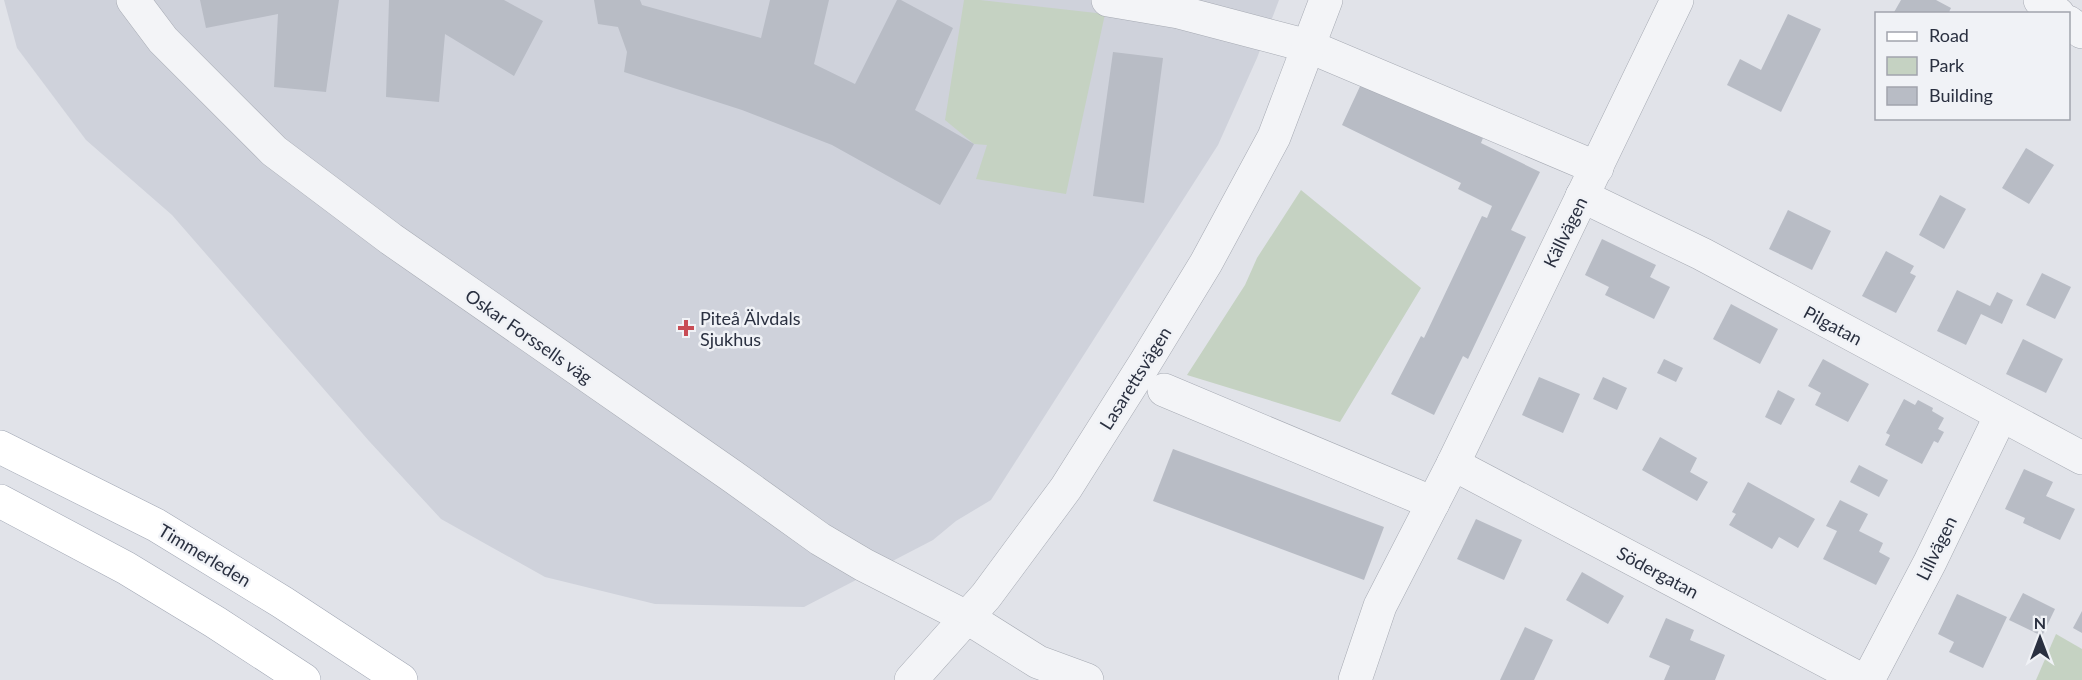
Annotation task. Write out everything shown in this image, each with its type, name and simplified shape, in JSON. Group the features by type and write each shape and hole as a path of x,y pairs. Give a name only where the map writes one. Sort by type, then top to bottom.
{"main road":[{"name":"Timmerleden","path":"0,447 156,525 282,602 401,680"},
{"path":"0,501 126,568 304,680"}],"street":[{"name":"Oskar Forssells väg","path":"133,0 163,40 274,151 391,239 820,539 864,566 968,618 1038,662 1087,680"},
{"path":"1108,0 1179,12 1308,46"},
{"name":"Lasarettsvägen","path":"911,680 968,618 1066,488 1206,263 1274,137 1326,0"},
{"name":"Källvägen","path":"1355,680 1380,606 1453,464 1677,0"},
{"path":"2040,0 2055,12"},
{"name":"Pilgatan","path":"1308,46 1589,182 1702,254 2082,458"},
{"path":"1164,390 1433,503"},
{"name":"Lillvägen","path":"1868,680 1930,562 2001,415"},
{"name":"Södergatan","path":"1453,464 1862,680"}],"shaded area":[{"name":"Piteå Älvdals Sjukhus","path":"4,0 1279,0 1257,58 1218,145 991,500 956,521 933,540 804,607 655,604 545,577 441,519 369,441 172,215 86,140 17,48"}],"green space":[{"path":"964,0 1105,14 1066,194 976,179 987,145 974,144 945,120"},
{"path":"1301,190 1421,288 1340,422 1187,375 1245,285 1257,258"},
{"path":"2056,634 2082,649 2082,680 2036,680"}],"building":[{"path":"200,0 339,0 326,92 274,87 278,14 206,28"},
{"path":"389,0 504,0 543,21 514,76 445,34 439,102 386,97"},
{"path":"594,0 640,0 642,5 761,38 770,0 829,0 814,64 855,84 897,0 901,0 953,28 915,110 974,144 940,205 832,145 742,110 624,72 627,52 618,27 598,24"},
{"path":"1901,0 1936,0 1951,8 1949,12 1894,12"},
{"path":"1788,14 1821,29 1781,112 1727,85 1740,59 1761,70"},
{"path":"1113,52 1163,58 1144,203 1093,196"},
{"path":"1363,80 1483,138 1481,143 1540,172 1511,230 1526,237 1468,359 1463,356 1434,415 1391,394 1421,336 1424,338 1482,216 1487,218 1492,206 1458,189 1461,183 1342,125"},
{"path":"2026,148 2054,165 2029,204 2002,188"},
{"path":"1940,195 1966,209 1944,249 1919,235"},
{"path":"1788,210 1831,231 1812,270 1769,249"},
{"path":"1602,239 1656,265 1650,277 1670,287 1654,319 1605,295 1609,287 1585,275"},
{"path":"1886,251 1914,266 1910,273 1916,276 1896,313 1862,296"},
{"path":"2042,273 2071,287 2055,319 2026,305"},
{"path":"1957,290 1990,306 1997,292 2013,300 2002,324 1981,314 1966,345 1937,331"},
{"path":"1731,304 1778,329 1760,364 1713,339"},
{"path":"2023,339 2063,359 2046,393 2006,374"},
{"path":"1664,359 1683,368 1676,382 1657,373"},
{"path":"1823,359 1869,384 1848,422 1815,405 1821,393 1808,386"},
{"path":"1539,377 1580,394 1563,433 1522,415"},
{"path":"1603,377 1627,388 1617,410 1593,399"},
{"path":"1778,390 1795,399 1781,425 1765,417"},
{"path":"1904,399 1915,405 1918,400 1933,408 1932,411 1944,418 1938,429 1944,432 1938,443 1934,441 1922,464 1885,445 1890,435 1886,433"},
{"path":"1660,437 1697,458 1690,472 1708,482 1697,501 1642,470"},
{"path":"1173,449 1384,527 1364,580 1153,501"},
{"path":"1859,465 1888,480 1879,497 1850,482"},
{"path":"2024,469 2053,482 2046,496 2075,509 2060,540 2023,523 2025,518 2005,509"},
{"path":"1748,482 1815,519 1798,548 1779,537 1772,549 1729,525 1736,514 1732,512"},
{"path":"1840,500 1868,514 1859,531 1883,543 1879,552 1890,558 1876,585 1823,559 1837,531 1826,526"},
{"path":"1476,519 1522,540 1504,580 1457,559"},
{"path":"1582,572 1624,596 1608,624 1566,600"},
{"path":"2023,593 2055,609 2042,636 2009,620"},
{"path":"1957,594 2007,617 1983,668 1949,652 1954,642 1938,634"},
{"path":"2082,611 2082,633 2073,628"},
{"path":"1666,618 1694,630 1690,640 1725,655 1715,680 1664,680 1670,666 1649,657"},
{"path":"1525,627 1553,640 1534,680 1500,680"}],"place":[{"name":"Piteå Älvdals Sjukhus","path":"686,328"}]}
